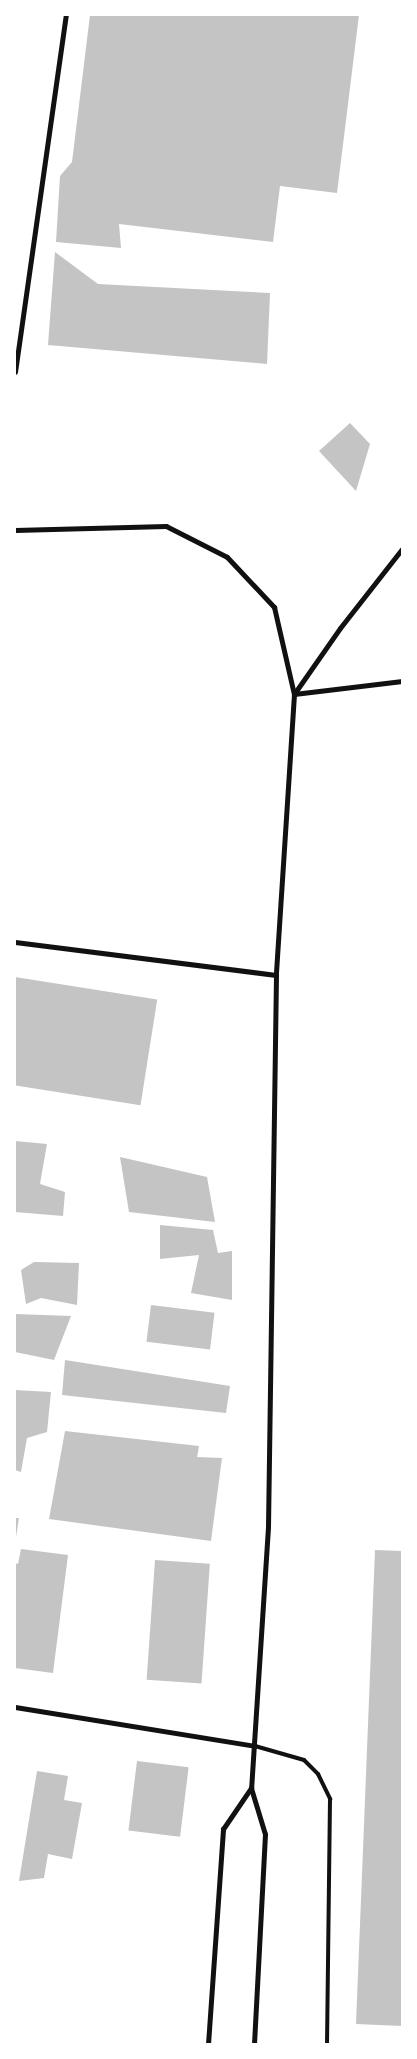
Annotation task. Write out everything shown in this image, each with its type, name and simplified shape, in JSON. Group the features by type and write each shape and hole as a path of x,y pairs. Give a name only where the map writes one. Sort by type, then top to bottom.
{"street":[{"path":"15,372 66,15"},
{"path":"15,530 166,526 227,557 274,608 294,694 276,975 268,1527 251,1788 265,1834 254,2044"},
{"path":"294,694 340,628 402,549"},
{"path":"294,694 402,681"},
{"path":"15,942 276,975"},
{"path":"15,1707 255,1746"},
{"path":"206,2044 223,1829 251,1788"}],"lane":[{"path":"255,1746 304,1760 318,1774 330,1799 326,2044"}],"building":[{"path":"90,15 359,15 337,193 280,186 273,242 119,224 121,248 56,242 60,176 72,162"},
{"path":"55,252 98,284 270,293 267,364 48,345"},
{"path":"350,423 370,444 356,491 319,451"},
{"path":"15,977 157,1000 140,1105 15,1085"},
{"path":"15,1141 47,1144 40,1184 65,1192 63,1216 15,1212"},
{"path":"120,1157 207,1177 215,1222 129,1212"},
{"path":"160,1225 213,1230 218,1253 232,1251 232,1300 191,1293 199,1255 160,1259"},
{"path":"34,1262 79,1263 77,1305 41,1298 26,1304 21,1270"},
{"path":"151,1305 215,1313 210,1350 146,1342"},
{"path":"15,1314 71,1316 54,1360 15,1352"},
{"path":"65,1360 230,1386 226,1413 62,1395"},
{"path":"15,1390 51,1392 47,1432 27,1438 21,1472 15,1470"},
{"path":"65,1431 199,1446 197,1457 222,1458 211,1541 49,1519"},
{"path":"15,1518 19,1518 16,1537 15,1537"},
{"path":"21,1549 68,1555 53,1673 15,1668 15,1563 18,1564"},
{"path":"375,1550 402,1551 402,2026 356,2024"},
{"path":"155,1560 210,1564 201,1684 147,1680"},
{"path":"137,1761 189,1767 180,1837 128,1830"},
{"path":"37,1771 68,1776 64,1800 82,1803 72,1859 48,1854 44,1878 19,1881"}]}
